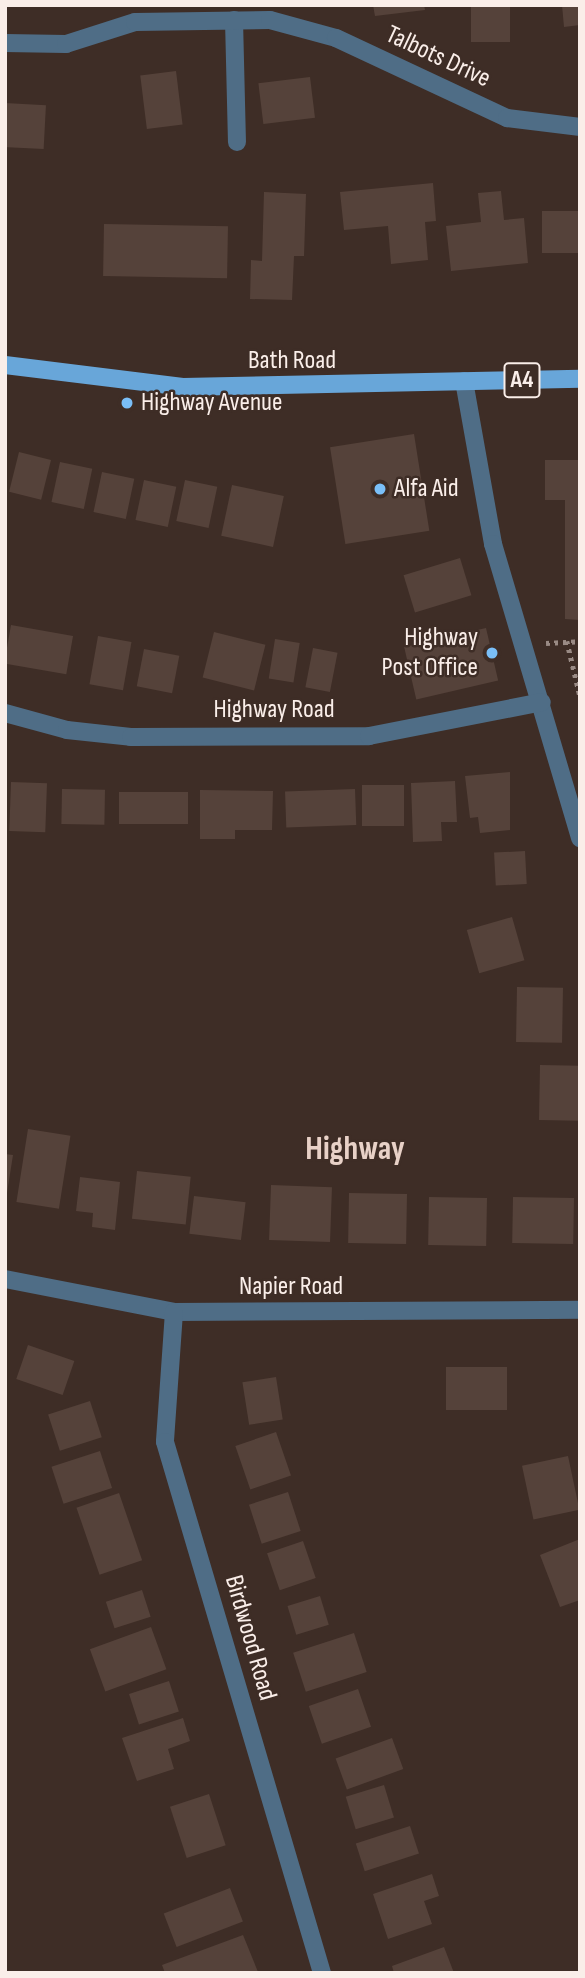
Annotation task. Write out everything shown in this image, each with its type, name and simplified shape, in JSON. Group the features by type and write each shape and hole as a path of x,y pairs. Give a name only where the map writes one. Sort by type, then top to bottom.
{"main road":[{"name":"Bath Road","path":"5,365 183,387 317,389 464,381 580,379"}],"street":[{"path":"234,20 237,142"},
{"name":"Talbots Drive","path":"5,43 66,44 135,22 270,20 336,38 507,118 580,127"},
{"path":"464,381 466,419 493,544 542,702 580,838"},
{"name":"Highway Road","path":"5,713 67,730 131,737 369,736 542,702"},
{"name":"Napier Road","path":"5,1279 174,1312 580,1310"},
{"name":"Birdwood Road","path":"174,1312 165,1442 322,1973"}],"path":[{"path":"580,641 567,641 580,696"}],"building":[{"path":"373,5 424,5 425,10 375,16"},
{"path":"471,5 510,5 510,42 471,42"},
{"path":"562,5 580,5 580,25 564,27"},
{"path":"176,71 183,125 147,129 140,75"},
{"path":"310,77 315,118 263,124 258,83"},
{"path":"5,103 46,105 44,149 5,147"},
{"path":"433,183 436,221 425,222 428,260 391,264 388,226 344,230 340,192"},
{"path":"501,191 504,220 524,218 528,263 451,271 446,226 481,222 478,193"},
{"path":"264,192 306,194 304,256 294,256 292,300 250,299 251,260 262,261"},
{"path":"542,211 580,211 580,253 542,253"},
{"path":"104,224 228,226 227,278 103,276"},
{"name":"Alfa Aid","path":"414,434 429,531 345,544 330,447"},
{"path":"19,452 51,460 41,500 9,492"},
{"path":"545,460 580,460 580,620 565,619 565,500 545,500"},
{"path":"60,462 92,469 84,509 51,502"},
{"path":"102,472 134,479 126,519 93,512"},
{"path":"144,480 176,487 168,527 135,520"},
{"path":"185,480 217,487 209,528 176,521"},
{"path":"232,485 284,496 273,547 221,536"},
{"path":"460,558 471,595 415,613 404,575"},
{"path":"11,625 73,636 66,674 5,664"},
{"path":"486,628 498,681 416,700 404,647"},
{"path":"214,632 265,645 254,690 203,678"},
{"path":"98,636 131,642 123,690 89,684"},
{"path":"275,639 300,643 293,682 269,679"},
{"path":"313,648 338,653 330,692 305,687"},
{"path":"144,649 179,656 172,693 137,686"},
{"path":"510,772 510,830 480,833 478,817 470,818 465,776"},
{"path":"455,781 457,822 441,822 442,841 413,842 411,783"},
{"path":"11,782 47,783 45,832 9,831"},
{"path":"362,785 404,785 404,826 362,826"},
{"path":"62,789 105,790 104,825 61,824"},
{"path":"355,789 356,825 286,827 285,791"},
{"path":"200,790 273,791 272,830 235,830 235,839 200,839"},
{"path":"119,792 188,792 188,824 119,824"},
{"path":"525,851 527,884 496,886 494,853"},
{"path":"512,917 524,960 479,973 467,930"},
{"path":"517,987 563,988 562,1043 516,1042"},
{"path":"540,1065 580,1066 579,1121 539,1120"},
{"path":"28,1129 70,1136 59,1209 16,1202"},
{"path":"5,1154 13,1155 7,1193 5,1193"},
{"path":"137,1171 191,1177 186,1224 132,1219"},
{"path":"80,1177 120,1182 115,1230 92,1227 93,1213 76,1211"},
{"path":"271,1185 332,1187 330,1242 269,1240"},
{"path":"349,1193 407,1194 406,1244 348,1243"},
{"path":"194,1196 246,1202 241,1240 189,1234"},
{"path":"429,1197 487,1198 486,1246 428,1245"},
{"path":"513,1197 574,1198 573,1244 512,1243"},
{"path":"28,1345 74,1361 63,1395 16,1379"},
{"path":"446,1367 507,1367 507,1410 446,1410"},
{"path":"276,1377 283,1419 249,1425 242,1382"},
{"path":"90,1401 102,1437 60,1451 48,1415"},
{"path":"276,1432 291,1475 250,1489 235,1446"},
{"path":"100,1451 112,1488 64,1504 51,1467"},
{"path":"568,1456 579,1510 533,1520 522,1466"},
{"path":"288,1492 301,1531 262,1544 249,1505"},
{"path":"119,1493 142,1560 100,1575 76,1508"},
{"path":"580,1539 580,1600 560,1607 540,1555"},
{"path":"303,1541 316,1578 280,1590 267,1553"},
{"path":"142,1590 151,1617 115,1628 106,1602"},
{"path":"320,1596 329,1625 296,1635 287,1606"},
{"path":"151,1627 166,1669 105,1692 90,1649"},
{"path":"354,1633 367,1672 306,1692 293,1653"},
{"path":"169,1681 179,1711 139,1724 129,1694"},
{"path":"358,1689 371,1727 322,1744 309,1706"},
{"path":"183,1718 190,1741 168,1749 174,1769 137,1781 122,1738"},
{"path":"392,1738 403,1769 347,1790 336,1759"},
{"path":"384,1785 394,1818 356,1829 346,1797"},
{"path":"209,1794 226,1845 187,1858 170,1807"},
{"path":"410,1826 419,1854 365,1871 356,1844"},
{"path":"432,1874 439,1896 424,1901 432,1924 388,1939 373,1894"},
{"path":"230,1888 243,1922 177,1947 164,1913"},
{"path":"243,1935 258,1972 165,1973 162,1965"},
{"path":"444,1947 454,1973 394,1973 392,1966"}],"place":[{"name":"Highway Avenue","path":"127,403"},
{"name":"Alfa Aid","path":"380,489"},
{"name":"Highway Post Office","path":"492,653"}],"district":[{"name":"Highway","path":"355,1150"}]}
